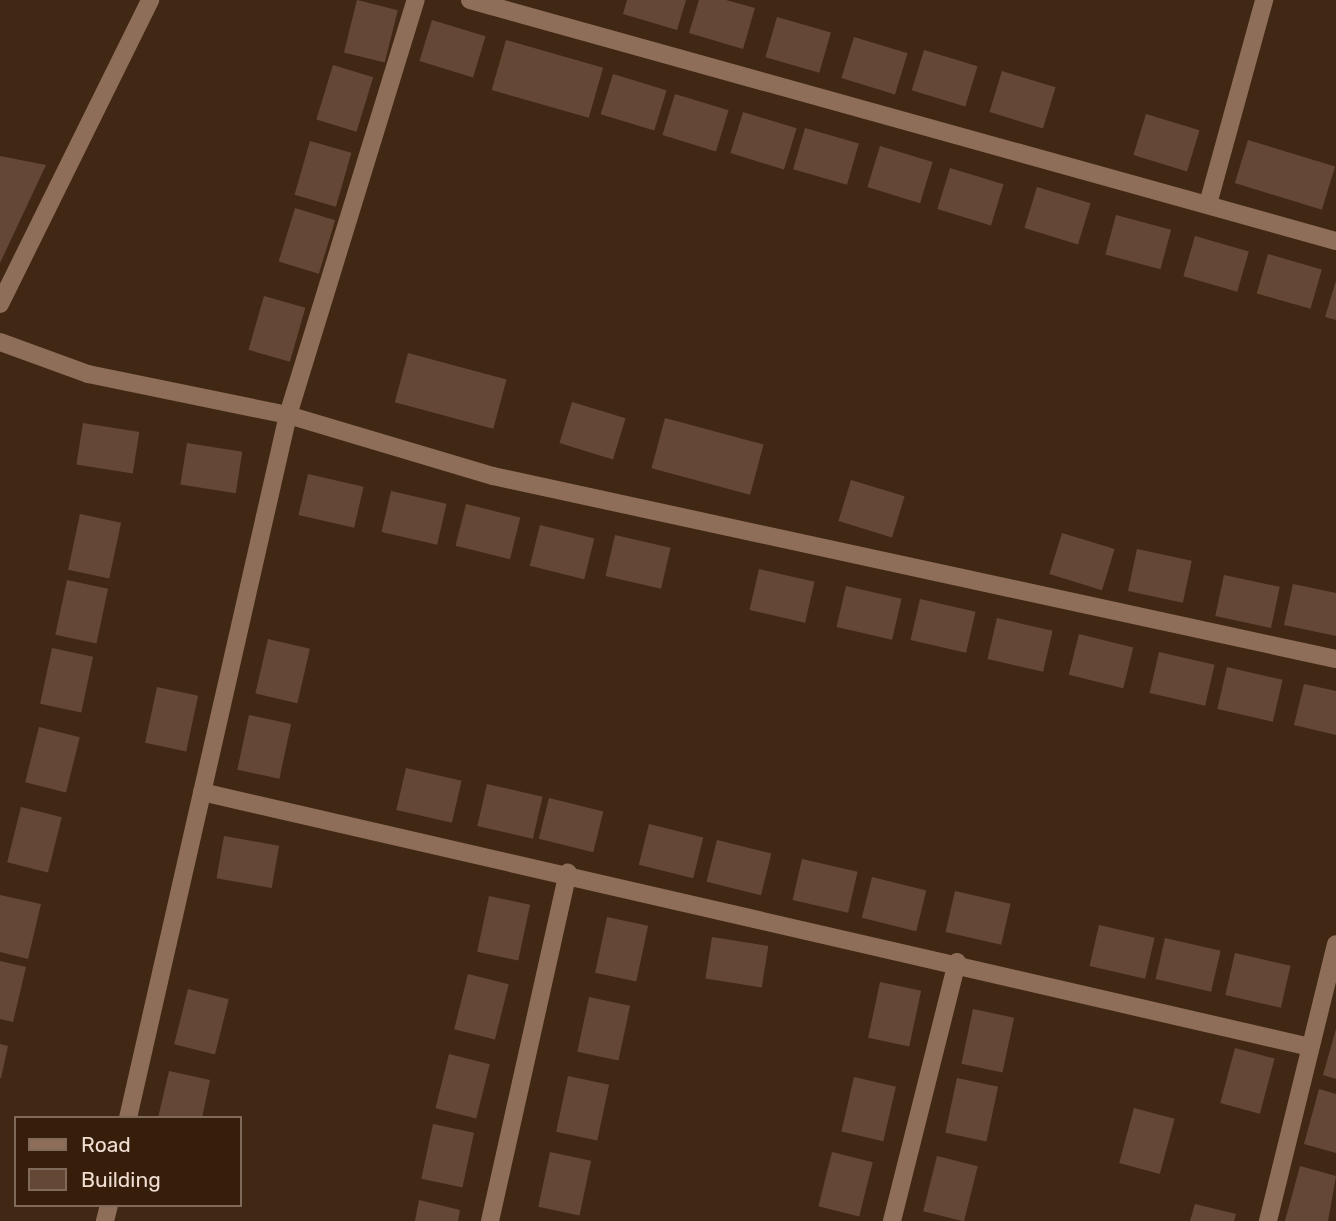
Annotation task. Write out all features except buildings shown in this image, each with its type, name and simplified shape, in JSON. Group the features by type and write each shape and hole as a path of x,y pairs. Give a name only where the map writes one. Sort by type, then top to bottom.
{"street":[{"path":"0,304 149,0"},
{"path":"128,1116 288,415 416,0"},
{"path":"470,0 1336,241"},
{"path":"1208,204 1264,0"},
{"path":"0,342 88,374 288,415 493,477 1336,659"},
{"path":"202,792 957,962 1310,1047"},
{"path":"489,1221 568,873"},
{"path":"1268,1221 1336,944"},
{"path":"892,1221 957,962"}]}
